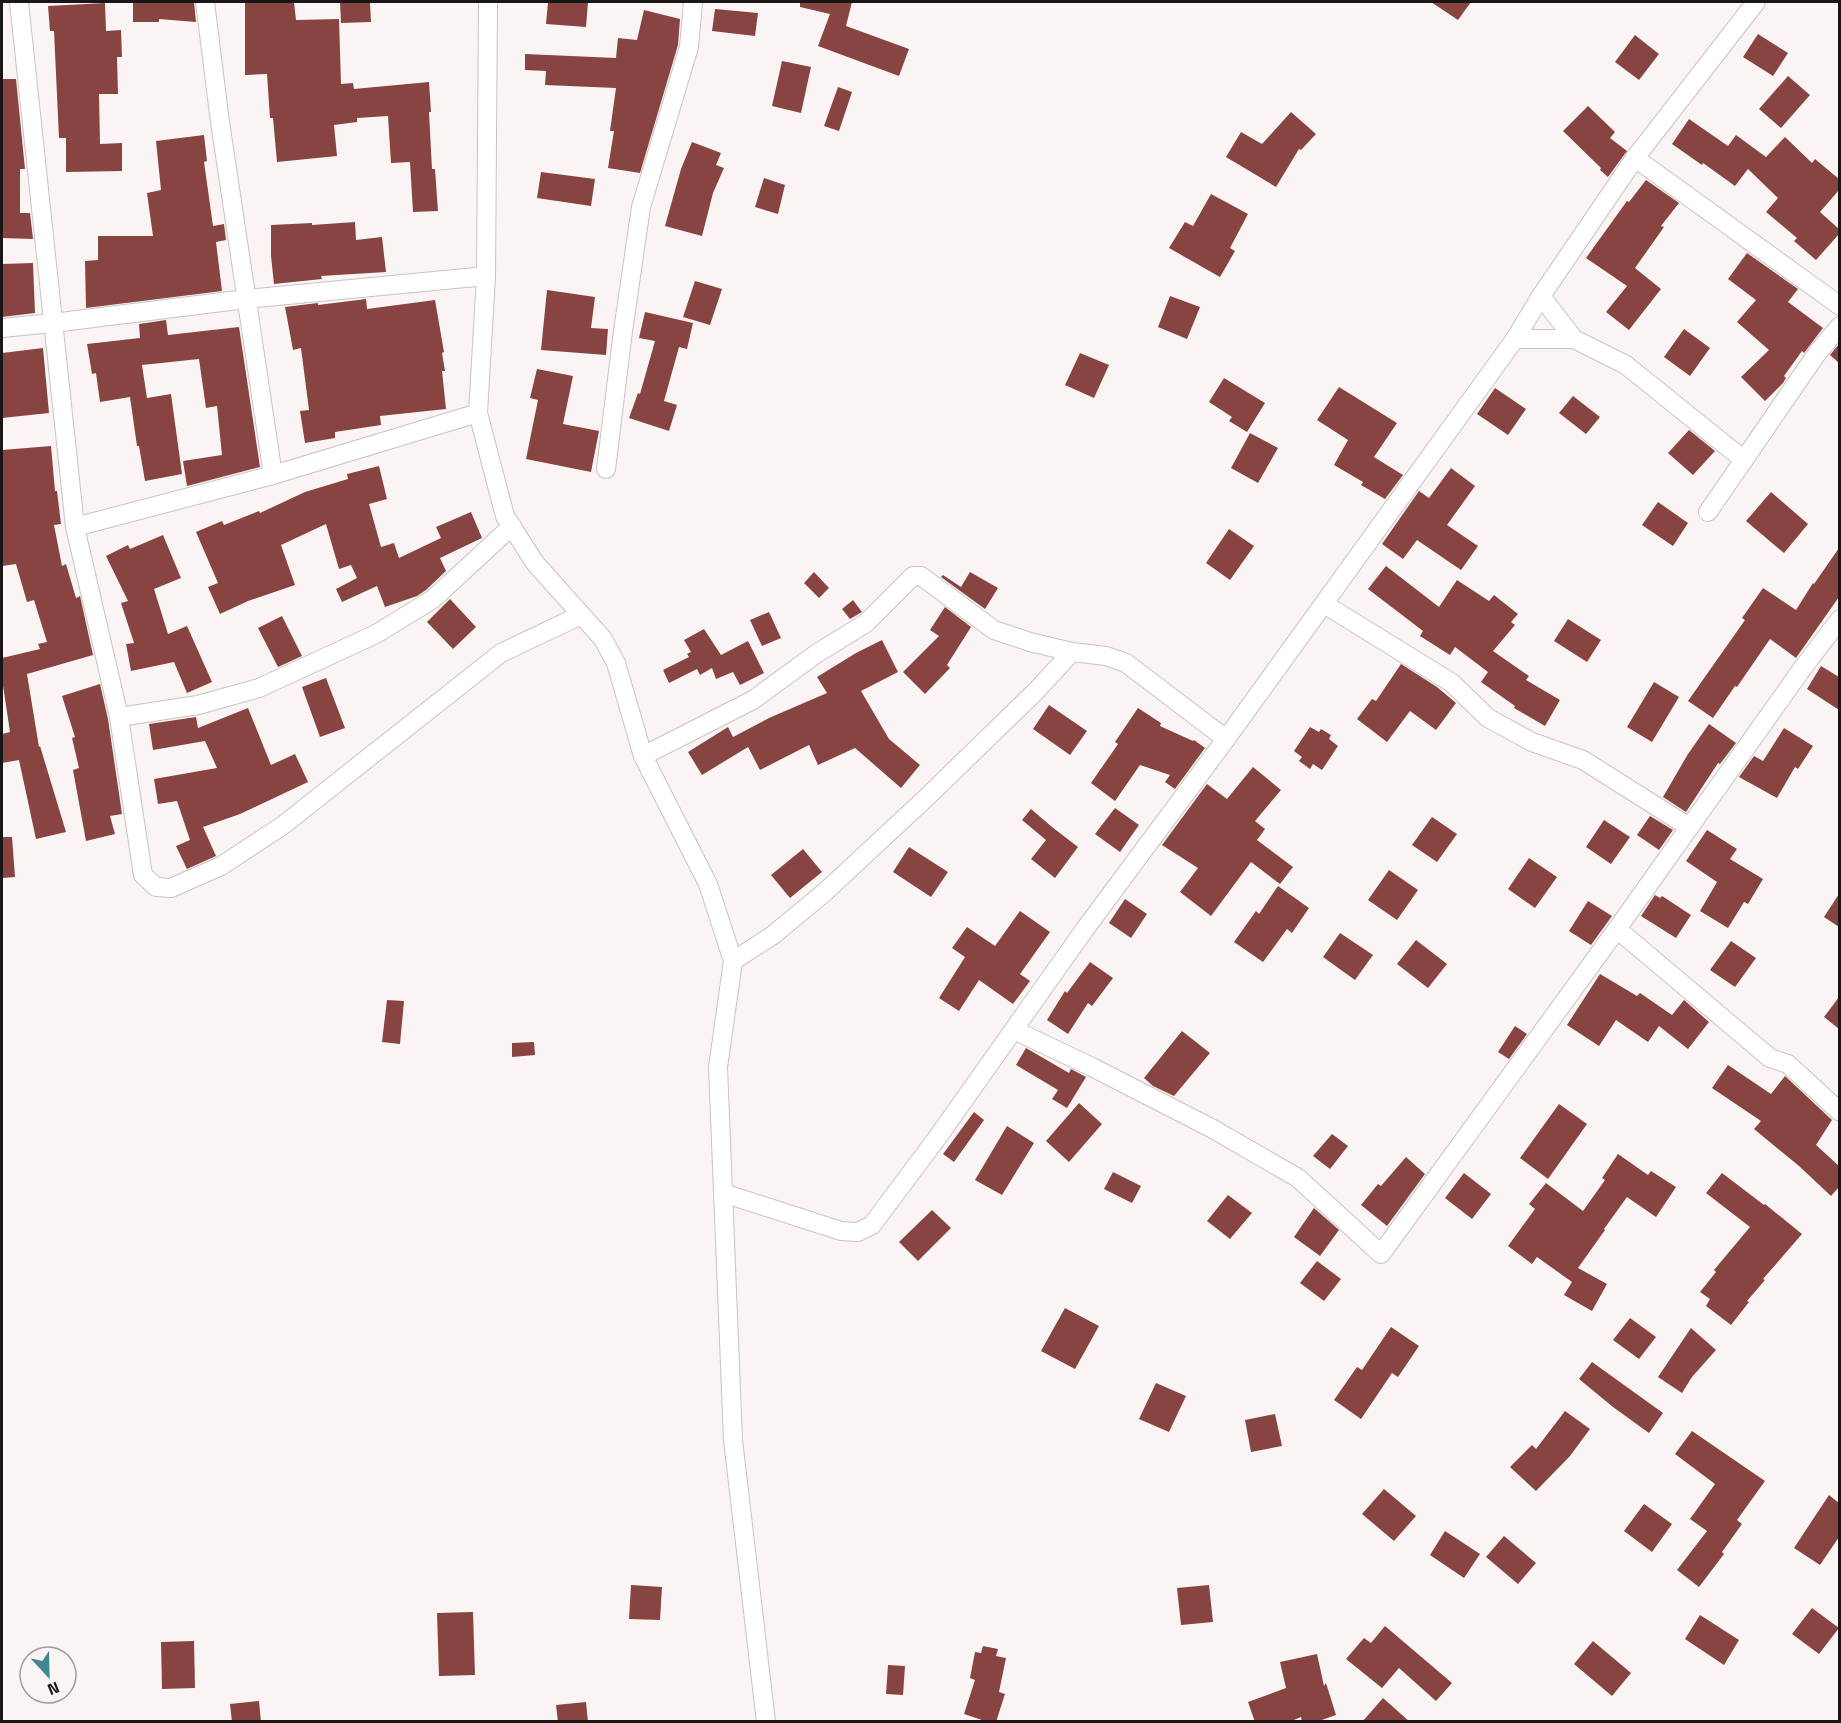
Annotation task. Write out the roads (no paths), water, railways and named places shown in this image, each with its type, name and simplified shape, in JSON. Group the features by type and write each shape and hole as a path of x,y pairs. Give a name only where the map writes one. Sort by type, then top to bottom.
{"street":[{"path":"19,2 75,527 118,717 143,875 156,887 171,888 221,866 282,826 501,653 581,615"},
{"path":"205,2 220,122 273,476"},
{"path":"488,2 486,276 478,413 505,516 535,562 603,639 616,663 643,756 708,884 733,961 718,1067 733,1440 766,1722"},
{"path":"606,469 640,207 689,47 693,2"},
{"path":"723,1193 842,1231 858,1232 872,1225 938,1138 1084,929 1226,739 1515,339 1635,158 1756,2"},
{"path":"1635,158 1839,306"},
{"path":"2,328 246,299 486,276"},
{"path":"1542,296 1574,339"},
{"path":"1708,512 1818,352 1839,326"},
{"path":"1515,339 1574,339 1626,365 1744,460"},
{"path":"75,527 273,476 478,413"},
{"path":"118,717 198,705 259,688 376,634 433,599 512,526"},
{"path":"643,756 753,700 816,654 866,622 913,576 921,576 994,630 1030,642 1072,652 1106,656 1126,663 1226,739"},
{"path":"1324,604 1452,683 1488,718 1532,742 1583,760 1689,827"},
{"path":"1014,1030 1213,1129 1298,1178 1382,1254 1839,619"},
{"path":"733,961 773,934 825,892 1036,691 1072,652"},
{"path":"1617,929 1770,1058 1788,1064 1839,1112"}]}
